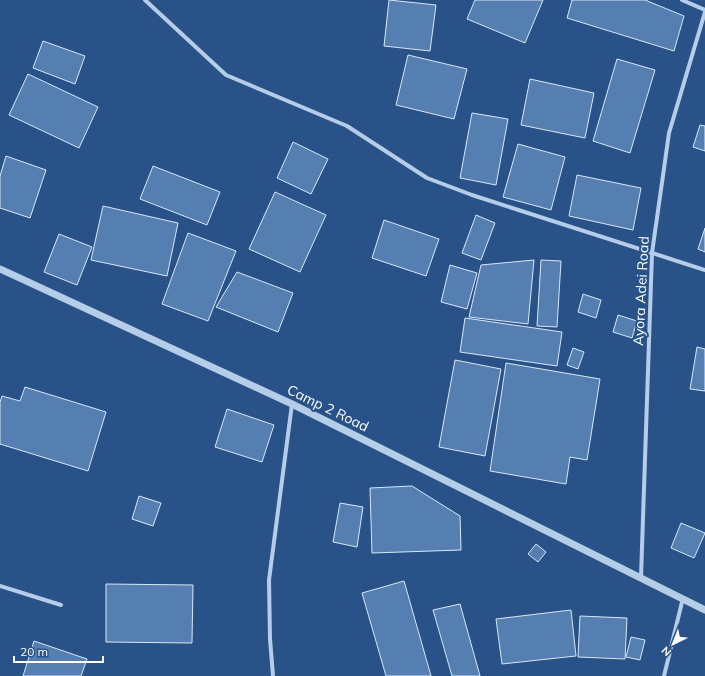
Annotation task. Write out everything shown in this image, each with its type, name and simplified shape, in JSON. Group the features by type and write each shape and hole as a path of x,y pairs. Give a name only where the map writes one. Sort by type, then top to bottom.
{"street":[{"path":"145,0 226,75 347,126 427,178 479,198 705,270"},
{"path":"682,0 705,10"},
{"name":"Ayora Adei Road","path":"641,577 652,253 669,134 705,10"},
{"name":"Camp 2 Road","path":"0,269 292,404 705,610"},
{"path":"273,676 270,639 269,580 292,404"},
{"path":"0,586 61,605"},
{"path":"664,676 683,598"}],"building":[{"path":"389,0 436,5 430,51 384,46"},
{"path":"475,0 543,0 525,43 467,19"},
{"path":"572,0 645,0 684,16 674,51 567,18"},
{"path":"43,41 85,56 75,84 33,68"},
{"path":"408,55 467,69 454,119 396,105"},
{"path":"617,59 655,70 630,153 593,141"},
{"path":"28,74 98,107 79,148 9,115"},
{"path":"530,79 594,93 585,138 521,125"},
{"path":"472,113 508,119 496,185 460,178"},
{"path":"700,125 705,126 705,151 693,147"},
{"path":"293,142 328,159 311,194 277,178"},
{"path":"518,144 565,157 551,210 503,197"},
{"path":"6,156 46,170 30,218 0,208 0,176"},
{"path":"153,166 220,192 207,225 140,199"},
{"path":"577,175 641,188 633,230 569,216"},
{"path":"275,192 326,215 300,272 249,249"},
{"path":"103,206 178,223 167,276 91,260"},
{"path":"476,215 495,223 481,260 462,253"},
{"path":"384,220 439,239 426,276 372,258"},
{"path":"705,228 705,252 698,249"},
{"path":"188,233 236,251 208,321 162,304"},
{"path":"59,234 92,247 77,285 44,272"},
{"path":"534,260 528,324 469,317 481,265"},
{"path":"541,260 561,261 557,327 537,326"},
{"path":"450,265 477,273 467,309 441,302"},
{"path":"237,272 293,293 278,332 216,307"},
{"path":"583,294 601,300 596,318 578,312"},
{"path":"618,315 637,321 632,338 613,332"},
{"path":"465,318 562,332 557,366 460,352"},
{"path":"697,347 705,349 705,391 690,389"},
{"path":"573,348 584,352 578,369 567,365"},
{"path":"455,360 501,369 485,456 439,447"},
{"path":"506,363 600,379 587,460 570,457 566,484 490,471"},
{"path":"25,387 106,412 88,471 0,444 0,402 2,396 20,401"},
{"path":"227,409 274,425 262,462 215,447"},
{"path":"412,486 460,516 461,550 372,553 370,488"},
{"path":"139,496 161,503 153,526 132,519"},
{"path":"340,503 363,507 357,547 333,542"},
{"path":"681,523 705,533 694,558 671,548"},
{"path":"536,544 546,552 538,562 528,554"},
{"path":"404,581 431,676 386,676 362,593"},
{"path":"106,584 193,585 192,643 106,642"},
{"path":"460,604 480,676 452,676 433,610"},
{"path":"571,610 576,656 502,664 496,619"},
{"path":"580,616 627,618 625,659 578,657"},
{"path":"631,637 645,640 640,660 626,657"},
{"path":"34,641 87,659 81,676 23,676"}]}
